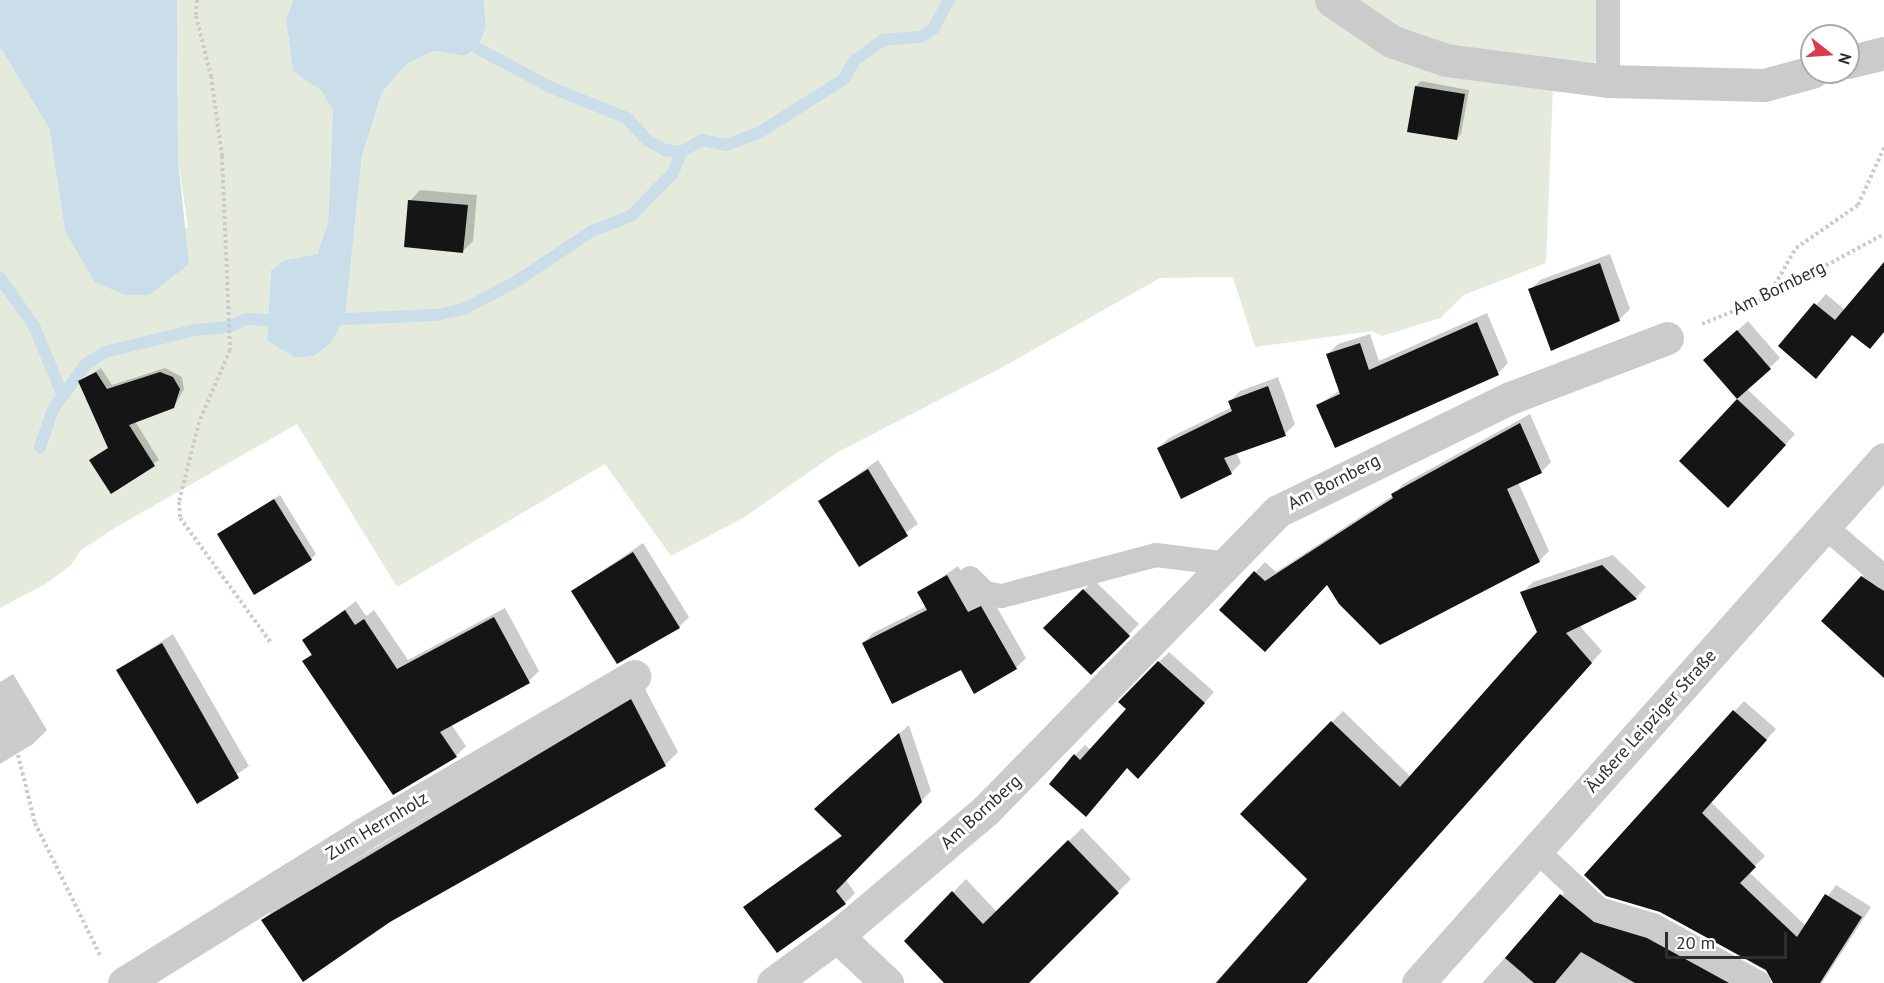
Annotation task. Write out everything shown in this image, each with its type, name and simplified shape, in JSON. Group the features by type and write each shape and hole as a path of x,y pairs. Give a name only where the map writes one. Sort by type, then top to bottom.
{"street":[{"path":"1330,0 1391,40 1446,60 1608,81 1764,84 1800,75"},
{"path":"1860,60 1884,53"},
{"name":"Am Bornberg","path":"773,983 837,936 986,810 1045,753 1278,511 1510,398 1667,338"},
{"name":"Äußere Leipziger Straße","path":"1418,983 1884,459"},
{"name":"Zum Herrnholz","path":"114,973 363,834 634,676"},
{"path":"837,936 887,983"}],"lane":[{"path":"1608,0 1608,81"},
{"path":"1824,526 1884,577"},
{"path":"970,578 985,593 1002,596 1156,555 1228,564"},
{"path":"1536,850 1599,909 1653,925 1759,983"}],"path":[{"path":"197,0 196,16 211,76 222,156 226,301 230,350 199,422 179,502 180,518 271,643"},
{"path":"1768,297 1796,248 1858,205 1884,148"},
{"name":"Am Bornberg","path":"1667,338 1768,297 1884,234"},
{"path":"18,755 35,823 114,973"}],"green space":[{"path":"177,0 293,0 286,20 293,71 323,91 333,111 328,223 317,254 285,260 271,270 267,341 296,358 314,356 330,344 345,319 362,156 382,92 408,63 434,51 464,56 486,27 484,0 1597,0 1600,54 1590,69 1554,63 1546,263 1464,295 1440,318 1382,336 1372,331 1255,347 1233,277 1160,278 1001,368 838,452 743,518 671,556 605,464 397,587 297,424 118,526 81,550 71,565 47,583 0,608 0,47 49,128 65,231 188,228 178,159"}],"water":[{"path":"0,0 177,0 178,159 189,264 149,295 125,295 95,282 65,231 49,128 0,47"},
{"path":"293,0 484,0 486,27 477,48 464,56 434,51 408,63 382,92 362,156 345,319 330,344 314,356 296,358 267,341 271,270 285,260 317,254 328,223 333,111 322,91 293,71 286,20"}],"building":[{"path":"1415,86 1465,94 1457,140 1407,132"},
{"path":"408,200 468,205 463,253 404,247"},
{"path":"1884,262 1884,332 1870,349 1852,335 1816,379 1778,346 1814,303 1835,320"},
{"path":"1600,263 1620,321 1551,351 1528,289"},
{"path":"1477,322 1499,375 1335,448 1316,405 1340,394 1326,354 1360,343 1369,370"},
{"path":"1737,330 1771,369 1737,399 1703,360"},
{"path":"96,372 107,389 160,372 173,377 180,389 174,408 129,425 155,466 111,494 89,460 108,448 78,381"},
{"path":"1268,386 1286,436 1224,458 1232,474 1181,499 1157,448 1232,411 1228,401"},
{"path":"1737,399 1786,445 1728,508 1679,461"},
{"path":"1520,423 1542,473 1507,489 1540,562 1380,645 1339,604 1327,585 1265,652 1219,610 1254,571 1265,581 1393,498 1391,494"},
{"path":"868,469 908,536 859,567 818,501"},
{"path":"274,499 312,560 254,595 217,534"},
{"path":"633,552 680,628 617,664 571,591"},
{"path":"1602,565 1637,599 1566,633 1592,663 1307,983 1216,983 1307,879 1240,814 1331,721 1400,787 1537,632 1520,592"},
{"path":"947,575 968,612 981,606 1017,669 974,694 961,670 892,704 862,643 927,610 917,592"},
{"path":"1861,576 1884,591 1884,678 1821,621"},
{"path":"1083,589 1130,636 1091,675 1043,628"},
{"path":"345,610 355,625 364,619 397,669 494,617 530,683 440,732 457,757 393,795 302,661 312,655 302,640"},
{"path":"162,643 239,778 197,804 116,670"},
{"path":"1158,661 1205,703 1138,779 1127,768 1086,817 1049,784 1074,754 1080,760 1126,709 1118,702"},
{"path":"631,699 666,766 390,922 303,982 261,920"},
{"path":"1733,710 1767,740 1702,813 1756,867 1740,883 1797,937 1825,894 1862,917 1820,983 1773,983 1766,970 1660,912 1606,896 1584,875"},
{"path":"899,733 922,802 836,891 846,904 777,953 743,907 842,836 814,809"},
{"path":"1068,840 1119,893 1029,983 944,983 904,941 952,891 983,924"},
{"path":"1560,894 1594,922 1647,938 1729,983 1635,983 1581,952 1555,983 1534,983 1505,958"}],"waterway":[{"path":"345,319 436,315 464,309 517,281 592,231 631,216 673,173 681,152 702,140 726,145 757,134 844,79 854,61 883,40 920,37 933,29 949,0"},
{"path":"477,48 552,88 627,118 647,140 665,150 681,152"},
{"path":"0,278 34,326 63,396"},
{"path":"40,447 53,409 86,364 105,352 195,330 229,327 246,319 267,320"}]}
